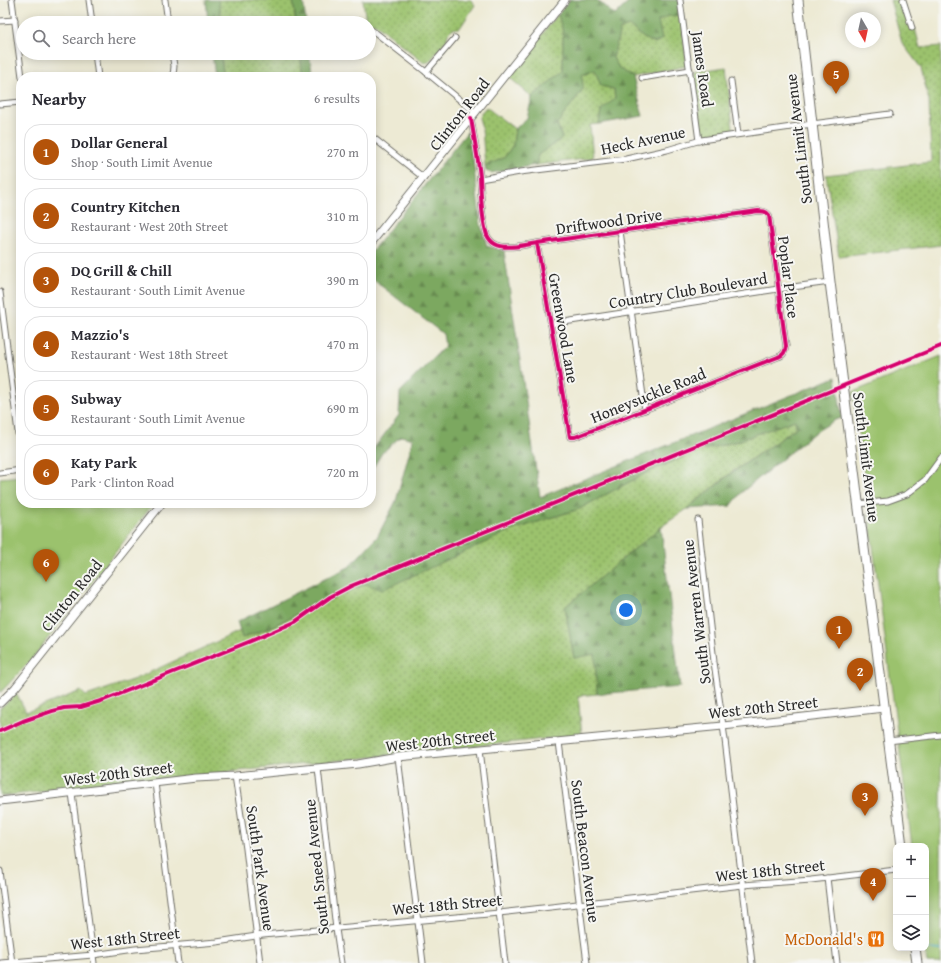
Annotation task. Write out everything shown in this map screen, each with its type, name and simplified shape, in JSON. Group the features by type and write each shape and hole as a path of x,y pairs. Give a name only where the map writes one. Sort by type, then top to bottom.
{"highway":[{"name":"South Limit Avenue","path":"798,0 830,282 902,843"},
{"path":"915,951 917,963"}],"street":[{"path":"12,0 16,34"},
{"path":"89,0 91,16"},
{"path":"166,0 167,16"},
{"name":"Clinton Road","path":"376,237 565,0"},
{"name":"James Road","path":"680,0 700,141"},
{"path":"904,0 912,28"},
{"path":"0,21 14,20"},
{"path":"376,33 426,72 473,116 480,178"},
{"path":"426,72 455,38"},
{"path":"20,60 21,72"},
{"path":"97,60 98,72"},
{"path":"173,60 173,72"},
{"path":"642,78 690,70"},
{"path":"731,81 738,134"},
{"path":"0,104 16,102"},
{"name":"Heck Avenue","path":"480,178 626,159 700,141 738,134 890,114"},
{"path":"376,140 424,178"},
{"name":"Driftwood Drive","path":"480,178 482,203 489,239 496,245 506,247 726,216"},
{"name":"Poplar Place","path":"726,216 758,211 767,212 769,215 786,346 784,354 754,366"},
{"path":"620,231 645,410"},
{"name":"Greenwood Lane","path":"537,243 566,416"},
{"name":"Country Club Boulevard","path":"551,324 830,282"},
{"path":"0,292 16,417"},
{"name":"Honeysuckle Road","path":"566,416 570,437 575,437 754,366"},
{"path":"858,504 888,501 907,494 925,480 941,458"},
{"path":"0,473 16,471"},
{"name":"Clinton Road","path":"0,703 15,688 158,508"},
{"name":"South Warren Avenue","path":"698,520 714,662 752,963"},
{"name":"West 20th Street","path":"0,801 196,778 235,776 358,764 398,757 723,726 884,708"},
{"path":"888,741 941,735"},
{"name":"South Beacon Avenue","path":"559,742 587,963"},
{"path":"480,749 505,963"},
{"path":"398,757 423,963"},
{"name":"South Sneed Avenue","path":"318,768 341,963"},
{"name":"South Park Avenue","path":"235,776 246,849 260,963"},
{"path":"155,783 178,963"},
{"path":"72,793 94,963"},
{"name":"West 18th Street","path":"1,963 93,955 135,949 217,942 257,936 336,928 499,913 743,885 893,870"},
{"path":"0,871 12,962"},
{"path":"827,878 837,963"}],"green space":[{"path":"206,0 218,0 220,16 207,16"},
{"path":"218,0 293,0 295,16 220,16"},
{"path":"293,0 303,0 305,16 295,16"},
{"path":"363,0 471,0 475,5 460,28 452,29 448,33 447,40 429,62 424,63 376,24 376,16 365,16"},
{"path":"570,0 597,0 615,15 631,0 679,0 681,15 668,16 658,21 662,39 655,43 645,39 629,26 620,29 613,58 619,68 633,77 643,116 599,124 601,110 615,99 614,89 601,86 595,70 582,75 583,89 557,124 562,138 538,155 536,165 491,173 486,171 485,166 504,158 513,145 515,129 527,118 532,97 563,71 563,32 558,14"},
{"path":"890,0 902,0 911,28 915,28 920,48 941,46 941,245 839,257 826,175 931,162 929,101 921,68 902,43"},
{"path":"558,14 563,32 563,71 532,97 509,77"},
{"path":"681,15 687,66 633,77 619,68 613,58 620,29 629,26 645,39 662,39 658,21 668,16"},
{"path":"213,60 221,60 223,72 214,72"},
{"path":"221,60 301,60 302,72 223,72"},
{"path":"301,60 310,60 312,72 302,72"},
{"path":"726,67 733,131 706,135 702,134 694,72"},
{"path":"595,70 601,86 614,89 615,99 601,110 599,124 590,125 593,158 536,165 538,155 562,138 557,124 583,89 582,75"},
{"path":"486,107 515,129 513,145 504,158 485,166 482,128 479,118 480,114"},
{"path":"468,131 471,144 481,226 487,246 504,251 540,497 836,377 842,418 835,420 814,433 742,492 731,506 687,509 729,475 796,428 795,420 738,441 692,453 646,473 579,509 512,530 382,590 366,584 303,611 269,628 242,638 237,622 349,567 377,537 396,501 413,439 401,436 382,453 376,463 376,445 399,415 400,392 445,346 443,334 376,282 376,246"},
{"path":"941,356 941,963 927,963 925,951 929,951 929,843 912,843 853,392"},
{"path":"795,419 796,428 728,475 687,509 661,527 565,607 574,658 595,653 597,694 578,696 582,735 0,796 0,708 17,694 26,712 81,691 86,696 135,679 240,631 242,638 269,628 303,611 366,584 512,530 579,509 646,473 692,453 738,441"},
{"path":"16,476 16,508 150,508 31,660 0,693 0,478"},
{"path":"661,527 680,687 597,694 595,654 574,658 565,607"}],"waterway":[{"path":"929,949 941,950"}],"cycle path":[{"path":"471,118 480,177 485,228 490,240 499,246 521,246 537,243 758,211 767,213 769,215 786,346 785,352 780,356 575,437 570,437 537,243"},
{"path":"0,731 52,711 64,708 81,707 104,700 251,641 295,622 330,597 351,586 941,346"}],"place":[{"name":"Subway","path":"836,94"},
{"name":"Katy Park","path":"46,582"},
{"name":"Dollar General","path":"839,649"},
{"name":"Country Kitchen","path":"860,691"},
{"name":"DQ Grill & Chill","path":"865,816"},
{"name":"Mazzio's","path":"873,901"},
{"name":"McDonald's","path":"876,939"}]}
